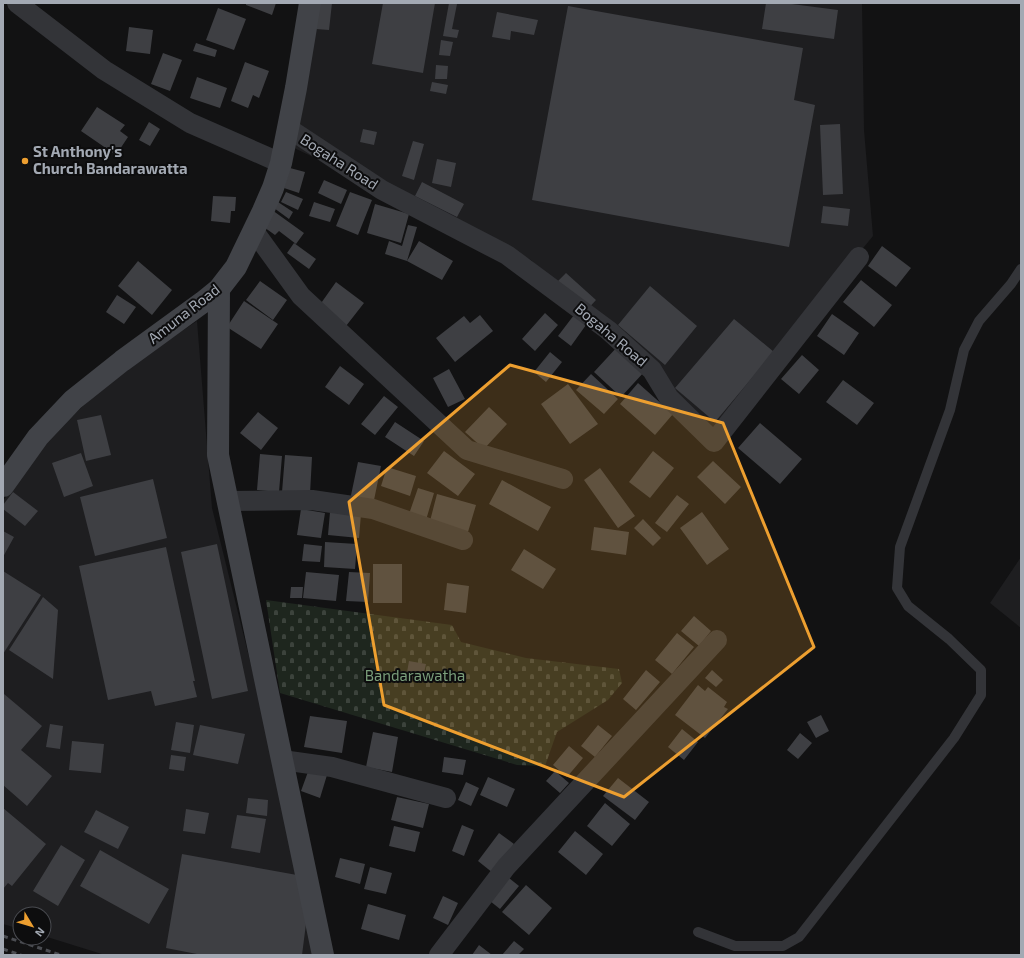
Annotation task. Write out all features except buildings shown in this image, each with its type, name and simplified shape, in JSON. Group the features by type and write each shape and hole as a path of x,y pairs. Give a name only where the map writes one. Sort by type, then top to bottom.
{"street":[{"path":"17,3 104,70 190,123 281,163"},
{"name":"Amuna Road","path":"3,486 38,437 73,400 122,361 203,302 219,288 236,267 273,188 281,163 296,88 310,3"},
{"name":"Bogaha Road","path":"288,128 382,190 507,255 608,330 652,370 669,398 714,442 859,257"},
{"path":"254,231 301,296 467,450 563,479"},
{"path":"219,288 218,455 323,955"},
{"path":"227,500 312,500 373,509 463,540"},
{"path":"439,955 506,867 717,640"},
{"path":"282,760 332,767 446,798"}],"lane":[{"path":"698,932 735,946 784,946 799,937 954,738 981,695 981,670 949,639 908,606 897,588 900,547 950,410 964,350 979,320 1021,269"}],"highlighted area":[{"path":"510,365 723,423 814,647 624,797 384,705 349,502"}],"shaded area":[{"path":"315,3 862,3 864,130 873,236 712,432 579,310 531,260 292,147"},
{"path":"197,321 212,508 311,906 317,955 105,955 52,938 52,906 12,906 12,927 3,924 3,501 44,442 120,372"},
{"path":"1021,557 1021,628 990,603"}],"green space":[{"name":"Bandarawatha","path":"266,600 452,625 461,642 526,658 619,669 622,683 608,700 557,732 545,766 517,765 280,693"}],"railway":[{"path":"3,936 61,955"},
{"path":"3,949 21,955"}],"place":[{"name":"St Anthony's Church Bandarawatta","path":"25,161"}]}
